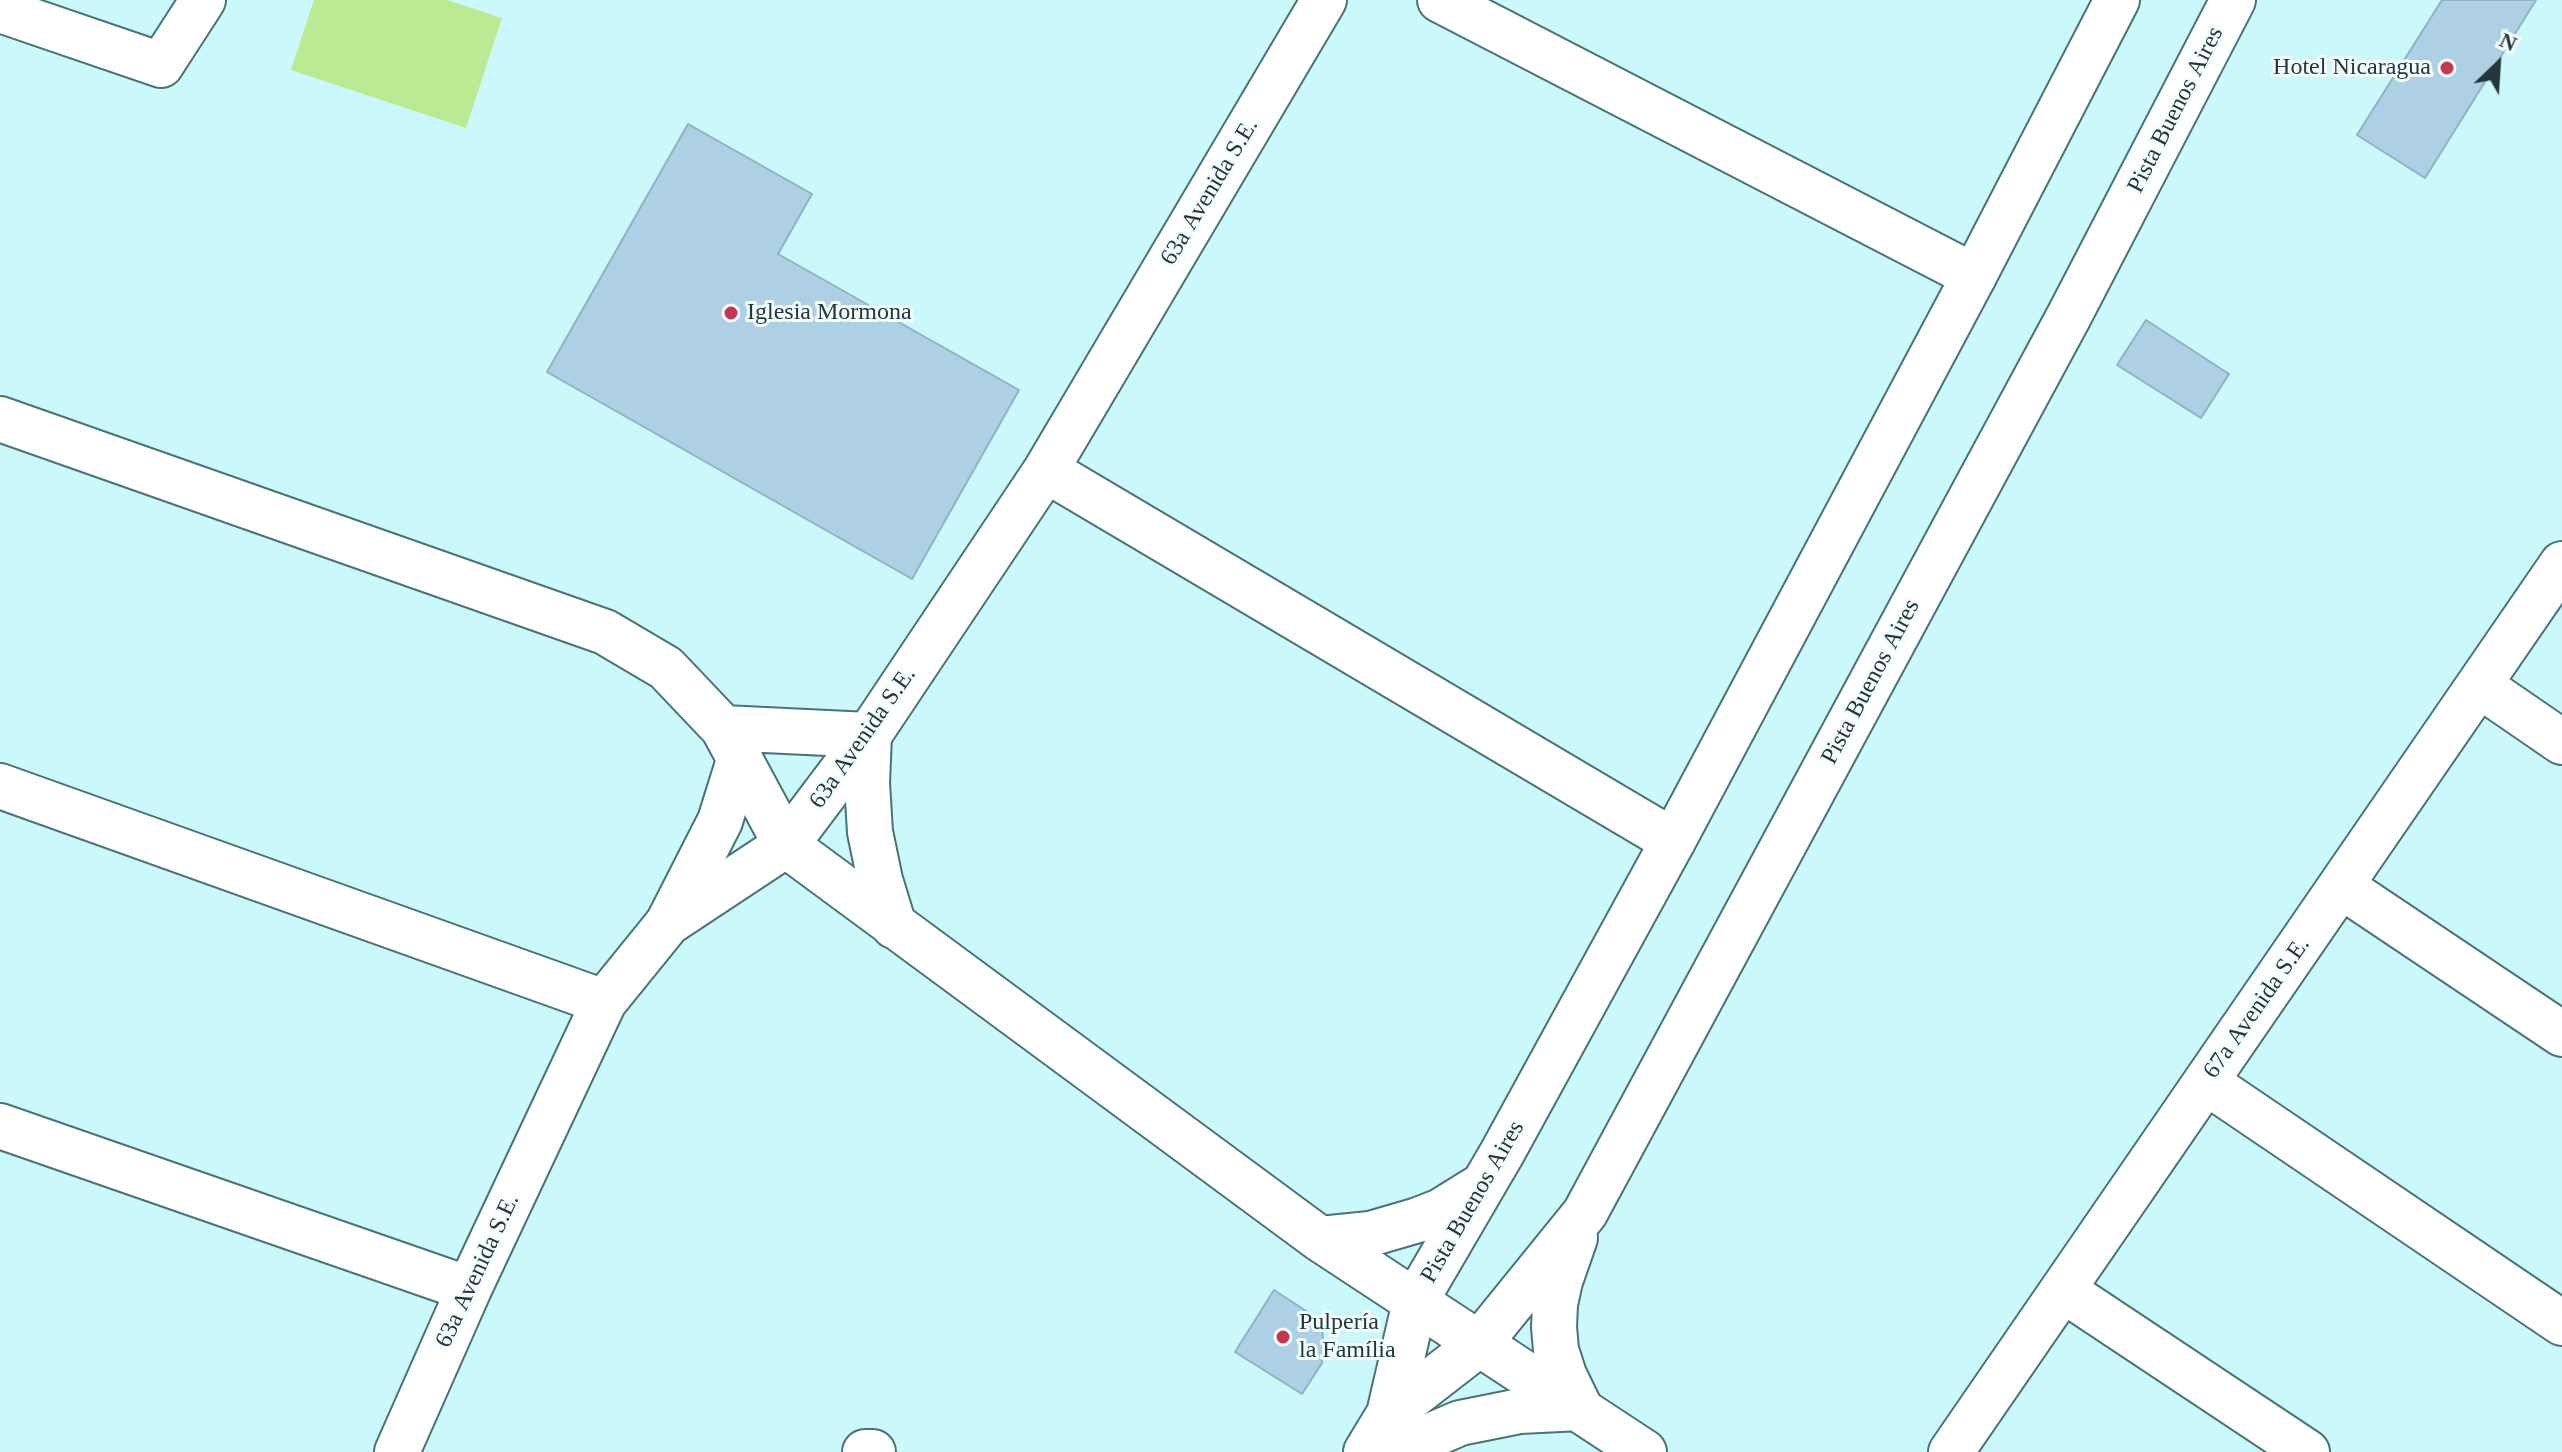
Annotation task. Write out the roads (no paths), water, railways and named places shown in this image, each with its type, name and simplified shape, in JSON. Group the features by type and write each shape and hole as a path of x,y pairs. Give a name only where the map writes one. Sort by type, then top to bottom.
{"street":[{"path":"0,10 161,65 203,0"},
{"name":"63a Avenida S.E.","path":"397,1452 469,1289 604,1002 668,923 786,845 869,735 1046,470 1324,0"},
{"path":"1440,0 1974,276"},
{"name":"Pista Buenos Aires","path":"1391,1433 1415,1302 1673,841 2117,0"},
{"name":"Pista Buenos Aires","path":"1391,1433 1478,1345 1585,1213 2069,316 2233,0"},
{"path":"0,419 605,632 666,668 732,742 786,845 1320,1239 1644,1452"},
{"path":"1046,470 1673,841"},
{"name":"67a Avenida S.E.","path":"1951,1452 2562,564"},
{"path":"2479,685 2562,742"},
{"path":"732,742 869,735 867,783 870,832 894,926"},
{"path":"668,923 720,821 732,742"},
{"path":"0,786 604,1002"},
{"path":"2341,886 2562,1034"},
{"path":"2206,1082 2562,1323"},
{"path":"0,1126 469,1289"},
{"path":"1320,1239 1370,1234 1406,1224 1441,1211 1483,1185"},
{"path":"1580,1408 1564,1375 1556,1350 1554,1327 1560,1281 1585,1213"},
{"path":"2063,1290 2307,1452"},
{"path":"1366,1452 1391,1433 1520,1411 1580,1408"},
{"path":"865,1452 873,1452"}],"place":[{"name":"Hotel Nicaragua","path":"2447,68"},
{"name":"Iglesia Mormona","path":"731,313"},
{"name":"Pulpería la Família","path":"1283,1337"}]}
